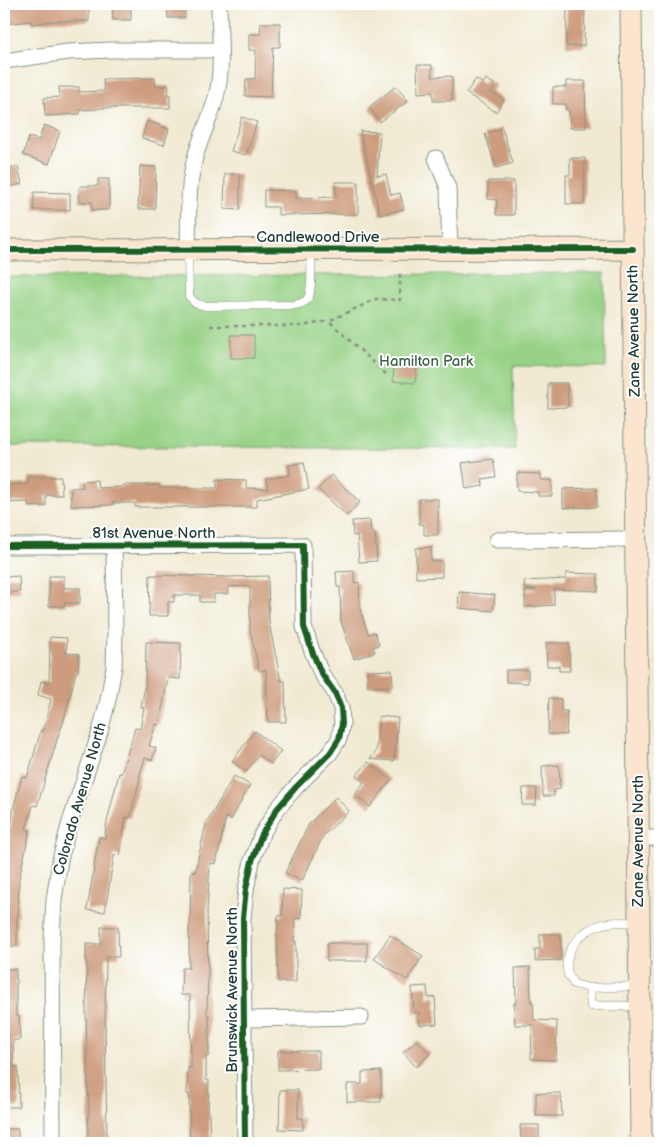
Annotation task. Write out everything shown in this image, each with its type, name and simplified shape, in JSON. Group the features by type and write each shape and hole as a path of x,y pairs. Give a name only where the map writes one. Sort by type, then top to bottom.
{"main road":[{"name":"Zane Avenue North","path":"631,4 641,1143"},
{"name":"Candlewood Drive","path":"4,250 633,249"}],"street":[{"path":"188,250 190,182 195,157 213,110 219,88 219,4"},
{"path":"4,62 68,52 220,50"},
{"path":"436,158 448,188 450,249"},
{"path":"498,540 636,539"},
{"name":"Colorado Avenue North","path":"53,1143 52,939 54,900 60,860 70,822 100,732 114,666 114,545"},
{"name":"81st Avenue North","path":"4,546 303,545"},
{"name":"Brunswick Avenue North","path":"245,1143 243,918 246,889 252,861 262,834 278,809 296,787 330,753 339,739 342,724 341,708 335,693 321,673 304,627 303,545"},
{"path":"638,838 660,838"},
{"path":"244,1019 361,1017"}],"lane":[{"path":"188,250 189,296 195,303 205,306 294,306 303,303 309,297 311,249"},
{"path":"639,923 615,922 601,924 589,930 578,939 570,950 568,974 574,984 640,996"},
{"path":"589,988 591,1006 640,996"}],"path":[{"path":"210,326 302,326 329,320 376,299 400,300 400,270"},
{"path":"329,320 386,374"}],"green space":[{"name":"Hamilton Park","path":"604,273 606,367 513,366 515,449 4,446 4,277"}],"building":[{"path":"4,4 89,4 89,21 53,21 32,24 31,21 4,24"},
{"path":"112,4 131,4 131,20 113,20"},
{"path":"167,4 185,4 185,18 168,18"},
{"path":"567,7 585,7 584,46 566,46"},
{"path":"261,23 280,23 280,47 273,47 271,97 245,96 246,79 255,79 256,50 249,50 249,34 260,34"},
{"path":"417,65 432,65 432,77 452,76 452,101 433,101 433,92 418,93"},
{"path":"155,78 156,86 169,86 170,108 99,108 80,110 80,114 45,116 44,98 60,97 59,87 79,87 79,92 104,91 103,79"},
{"path":"476,79 483,84 486,79 496,85 491,92 504,100 496,112 466,93"},
{"path":"566,81 585,81 586,128 570,128 569,110 566,110 566,104 553,104 553,87 566,87"},
{"path":"396,86 408,101 380,122 369,107"},
{"path":"242,117 257,122 246,155 231,151"},
{"path":"147,121 169,129 164,145 142,138"},
{"path":"44,125 60,131 49,164 23,155 29,137 39,140"},
{"path":"502,128 513,163 496,168 485,134"},
{"path":"360,131 380,132 377,176 386,174 391,195 400,193 404,209 380,215"},
{"path":"570,158 585,158 584,204 566,204 566,175 570,175"},
{"path":"18,166 22,184 4,188 4,169"},
{"path":"140,166 156,167 155,209 138,209"},
{"path":"225,174 240,174 240,210 224,209"},
{"path":"98,179 109,179 109,210 92,210 92,202 79,202 80,186 98,186"},
{"path":"488,181 514,181 514,215 496,215 497,200 488,199"},
{"path":"335,182 358,182 358,214 278,215 278,207 264,207 264,190 296,191 296,198 336,197"},
{"path":"34,192 70,193 70,210 34,210"},
{"path":"231,335 254,335 254,358 231,358"},
{"path":"394,367 417,369 415,383 393,381"},
{"path":"548,383 567,383 568,407 548,408"},
{"path":"493,459 496,477 482,479 483,486 466,489 462,463"},
{"path":"304,462 309,489 257,499 257,507 135,507 135,503 71,506 71,488 83,487 82,481 97,480 98,488 122,487 122,485 159,485 159,488 217,488 217,479 246,480 246,488 268,489 266,479 290,475 289,465"},
{"path":"517,473 541,474 541,480 552,480 552,496 538,496 538,492 517,491"},
{"path":"331,475 360,502 347,516 318,489"},
{"path":"28,477 61,477 62,495 46,495 46,506 29,507 28,502 4,503 4,485 28,484"},
{"path":"597,488 597,507 563,508 563,489"},
{"path":"419,499 438,499 438,535 424,535 424,524 419,524"},
{"path":"370,520 371,532 375,532 377,561 359,562 357,535 353,536 352,521"},
{"path":"431,547 431,561 442,561 442,577 416,578 416,548"},
{"path":"354,571 354,583 359,582 360,609 368,634 375,632 379,645 373,647 375,652 354,659 341,622 340,587 337,587 336,572"},
{"path":"566,573 598,574 598,591 554,589 554,605 525,607 525,591 536,589 525,589 524,581 566,579"},
{"path":"150,575 268,576 269,623 281,681 285,681 286,722 268,722 266,670 259,671 250,629 250,586 228,587 228,594 214,594 214,602 200,602 200,595 174,595 174,602 168,602 168,616 149,616"},
{"path":"19,576 20,592 4,592 4,577"},
{"path":"49,576 64,576 64,588 80,588 80,603 65,603 65,606 49,606"},
{"path":"459,592 495,595 493,611 458,608"},
{"path":"50,637 67,638 66,653 79,654 78,672 76,672 62,727 37,806 33,805 26,829 30,830 19,879 17,946 4,946 6,866 4,866 4,859 12,813 22,776 27,778 41,730 43,731 51,699 38,695 41,681 49,683"},
{"path":"146,642 181,643 180,679 168,678 159,725 156,724 149,746 156,748 152,760 145,758 130,818 126,817 120,856 114,855 105,912 87,910 99,837 105,838 106,826 119,773 121,774 135,728 140,729 144,708 141,707 145,686"},
{"path":"546,643 569,643 570,671 559,671 559,666 547,666"},
{"path":"392,670 393,686 368,687 367,671"},
{"path":"506,670 528,670 528,683 506,682"},
{"path":"549,698 561,699 561,711 567,711 566,735 548,734"},
{"path":"379,716 398,718 394,761 370,759 376,752"},
{"path":"255,731 281,751 271,764 259,755 246,772 232,761"},
{"path":"368,762 391,780 370,807 355,795 364,782 356,776"},
{"path":"559,765 560,789 554,790 554,796 543,796 542,766"},
{"path":"234,776 250,785 231,820 226,817 216,864 210,863 207,911 209,1056 206,1056 206,1080 209,1080 208,1112 210,1143 190,1143 189,1094 187,1094 188,1067 191,1068 190,995 181,995 182,968 189,968 191,872 195,872 206,824"},
{"path":"523,788 537,788 536,805 522,805"},
{"path":"336,797 349,811 323,836 302,881 285,873 309,824"},
{"path":"283,889 302,890 301,919 295,918 296,982 278,982 278,916 282,916"},
{"path":"101,927 118,927 119,957 106,957 107,1143 88,1143 86,944 101,944"},
{"path":"540,934 561,934 561,960 535,961 535,949 540,949"},
{"path":"390,935 423,956 407,980 374,959"},
{"path":"327,943 367,943 367,961 327,961"},
{"path":"530,967 531,1002 533,1002 534,1020 557,1021 556,1060 531,1059 532,1025 515,1025 515,968"},
{"path":"4,969 16,969 16,1016 19,1016 20,1040 13,1040 14,1067 18,1067 19,1107 4,1107"},
{"path":"427,986 428,998 435,997 437,1024 420,1025 419,1012 414,1013 412,987"},
{"path":"417,1040 430,1054 416,1067 403,1052"},
{"path":"278,1051 319,1051 319,1069 278,1070"},
{"path":"381,1071 381,1102 347,1102 347,1084 362,1084 362,1072"},
{"path":"280,1090 298,1090 298,1118 303,1118 303,1130 279,1129"},
{"path":"536,1093 561,1093 562,1116 536,1116"},
{"path":"520,1125 539,1125 539,1139 521,1140"},
{"path":"4,1129 18,1129 18,1143 4,1143"}],"cycle path":[{"path":"4,250 633,249"},
{"path":"4,546 303,545 304,627 321,673 335,693 341,708 342,724 339,739 330,753 277,809 262,834 252,861 246,889 243,918 245,1143"}]}
